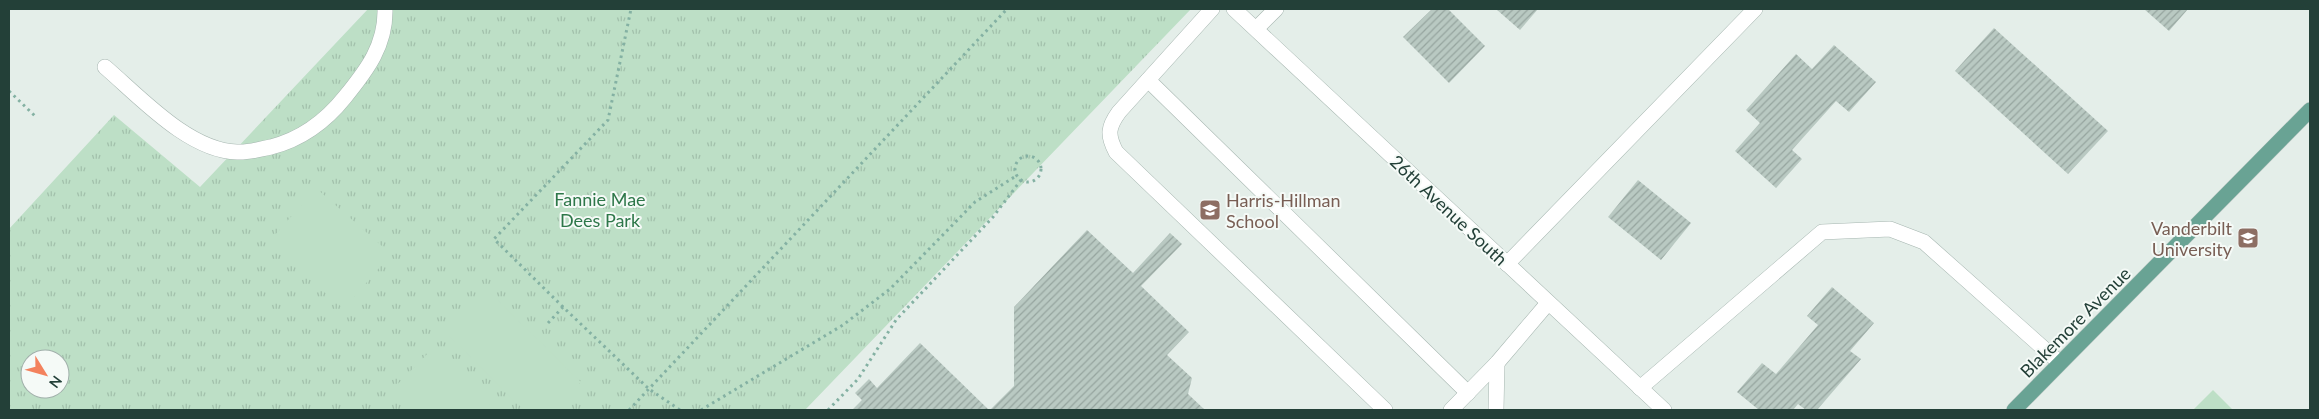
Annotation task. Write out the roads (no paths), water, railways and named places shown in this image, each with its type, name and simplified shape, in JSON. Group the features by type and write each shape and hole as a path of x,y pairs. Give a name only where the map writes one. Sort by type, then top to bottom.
{"main road":[{"name":"Blakemore Avenue","path":"2014,410 2310,110"}],"street":[{"path":"105,67 179,129 210,146 238,152 260,149 296,140 310,131 340,104 372,61 382,33 385,9"},
{"path":"1212,9 1111,123 1108,134 1116,152 1385,410"},
{"name":"26th Avenue South","path":"1234,9 1664,410"},
{"path":"1256,28 1276,9"},
{"path":"1506,264 1754,9"},
{"path":"1148,80 1468,393"},
{"path":"1640,388 1822,232 1890,229 1924,242 2060,363"},
{"path":"1451,410 1497,363 1548,303"},
{"path":"1496,410 1497,363"}],"place":[{"name":"Harris-Hillman School","path":"1210,210"},
{"name":"Vanderbilt University","path":"2248,238"}],"park label":[{"name":"Fannie Mae Dees Park","path":"600,209"}]}
